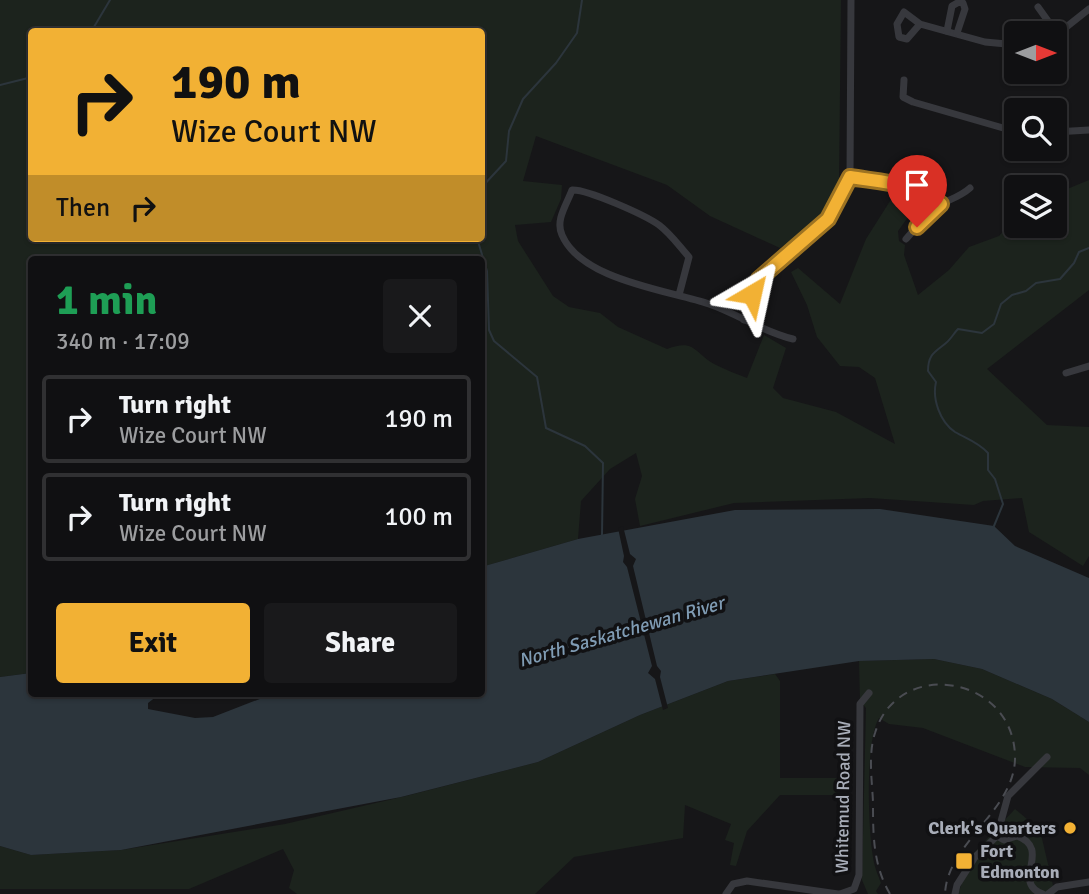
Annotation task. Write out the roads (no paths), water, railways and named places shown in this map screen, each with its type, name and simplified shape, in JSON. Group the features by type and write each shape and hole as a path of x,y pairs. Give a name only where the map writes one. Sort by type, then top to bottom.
{"street":[{"path":"744,320 759,279 828,219 850,177 851,0"},
{"path":"947,31 953,4 962,2 965,9 957,33"},
{"path":"1038,7 1047,21"},
{"path":"1068,27 1089,9"},
{"path":"920,24 992,44 1004,44"},
{"path":"904,80 902,97 1004,127"},
{"path":"1067,131 1089,130"},
{"path":"850,177 913,190 933,197 941,204"},
{"path":"906,239 928,214 970,188"},
{"path":"679,295 689,257 673,236 636,213 582,191 572,190 558,223 562,236 574,254 584,262 631,282 709,304 768,332 793,339"},
{"path":"1066,373 1089,366"},
{"name":"Whitemud Road NW","path":"727,892 733,884 740,882 762,882 839,894 854,888 859,876 860,704 869,693"},
{"path":"956,894 957,885 973,859 997,836 1008,796 1046,757"},
{"path":"997,836 1004,840 1017,836 1029,845 1033,857 1029,881 1032,888 1043,894"},
{"path":"1048,894 1057,887 1089,882"},
{"path":"1063,894 1065,885"}],"water":[{"name":"North Saskatchewan River","path":"880,509 994,526 1015,546 1089,578 1089,722 1052,699 982,669 934,659 859,661 728,681 640,715 538,762 401,797 121,850 31,855 0,846 0,677 28,673 28,697 156,697 148,703 148,709 195,718 213,717 265,697 485,697 485,566 578,539 735,510"}],"waterway":[{"path":"93,28 110,0"},
{"path":"485,184 506,161 509,131 523,99 556,63 577,33 582,0"},
{"path":"0,85 28,78"},
{"path":"478,242 482,256"},
{"path":"994,526 1003,504 995,479 988,470 988,453 955,432 941,416 936,403 936,382 928,371 929,361 958,329 982,333 994,324 1001,304 1012,295 1026,291 1036,283 1060,279 1074,263 1079,252 1089,248"},
{"path":"485,264 489,330 494,341 537,377 546,428 585,446 603,463 602,535"}],"railway":[{"path":"890,894 880,872 874,838 871,758 873,741 887,709 906,693 929,685 953,686 975,693 995,707 1009,728 1015,755 1013,775 1005,793 957,858 949,875 945,894"}],"place":[{"name":"Clerk's Quarters","path":"1070,828"},
{"name":"Fort Edmonton","path":"964,861"}]}
